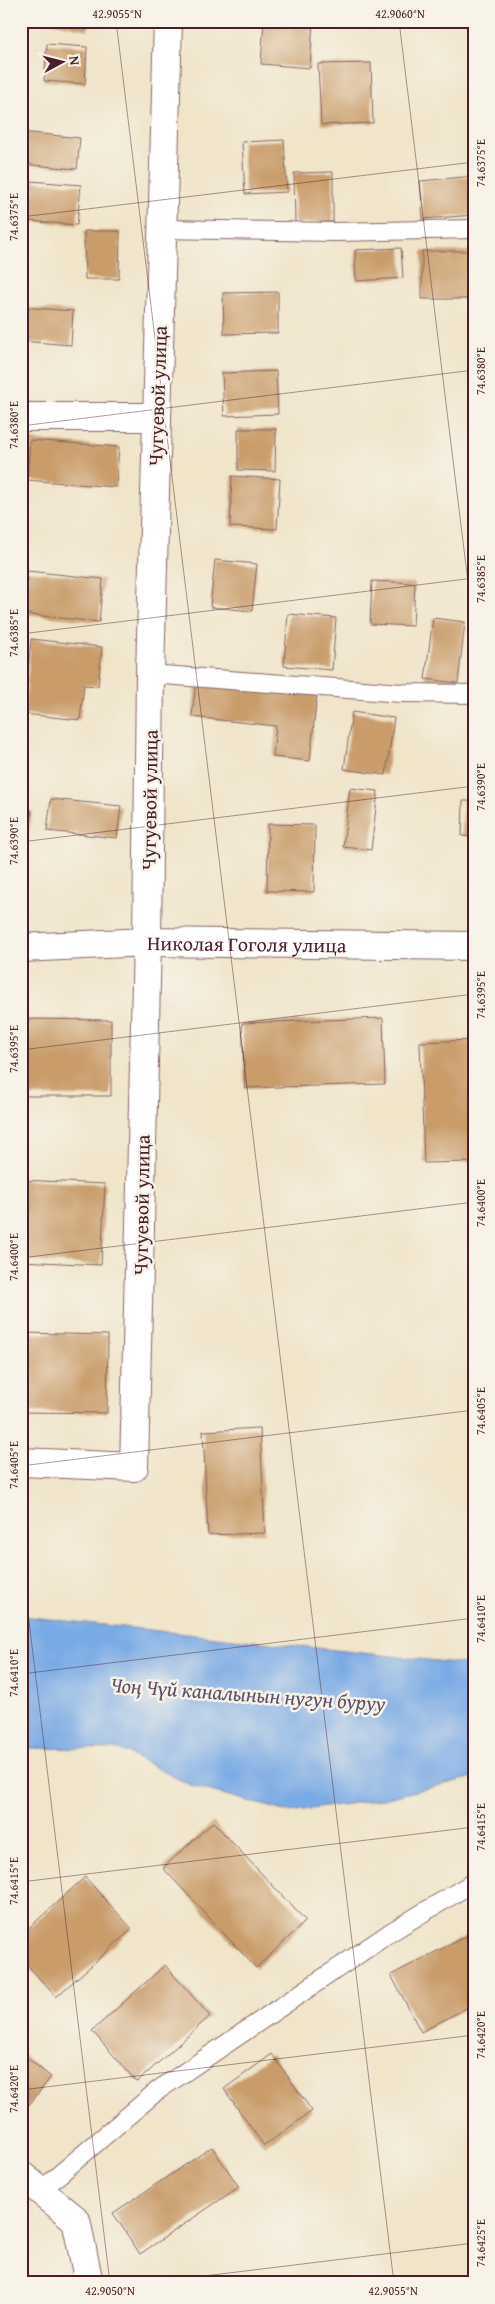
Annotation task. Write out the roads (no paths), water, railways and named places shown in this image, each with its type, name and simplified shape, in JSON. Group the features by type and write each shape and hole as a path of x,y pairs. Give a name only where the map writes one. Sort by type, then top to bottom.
{"street":[{"name":"Чугуевой улица","path":"21,1462 134,1467 147,942 150,674 156,417 168,21"},
{"path":"21,416 156,417"},
{"name":"Николая Гоголя улица","path":"21,948 147,942 474,946"},
{"path":"30,2183 76,2220 89,2283"}],"lane":[{"path":"162,229 335,232 474,229"},
{"path":"150,674 402,693 474,694"},
{"path":"30,2183 157,2091 391,1932 474,1882"}],"water":[{"name":"Чоң Чүй каналынын нугун буруу","path":"21,1616 474,1665 474,1777 383,1799 289,1812 192,1786 119,1749 21,1748"}]}
